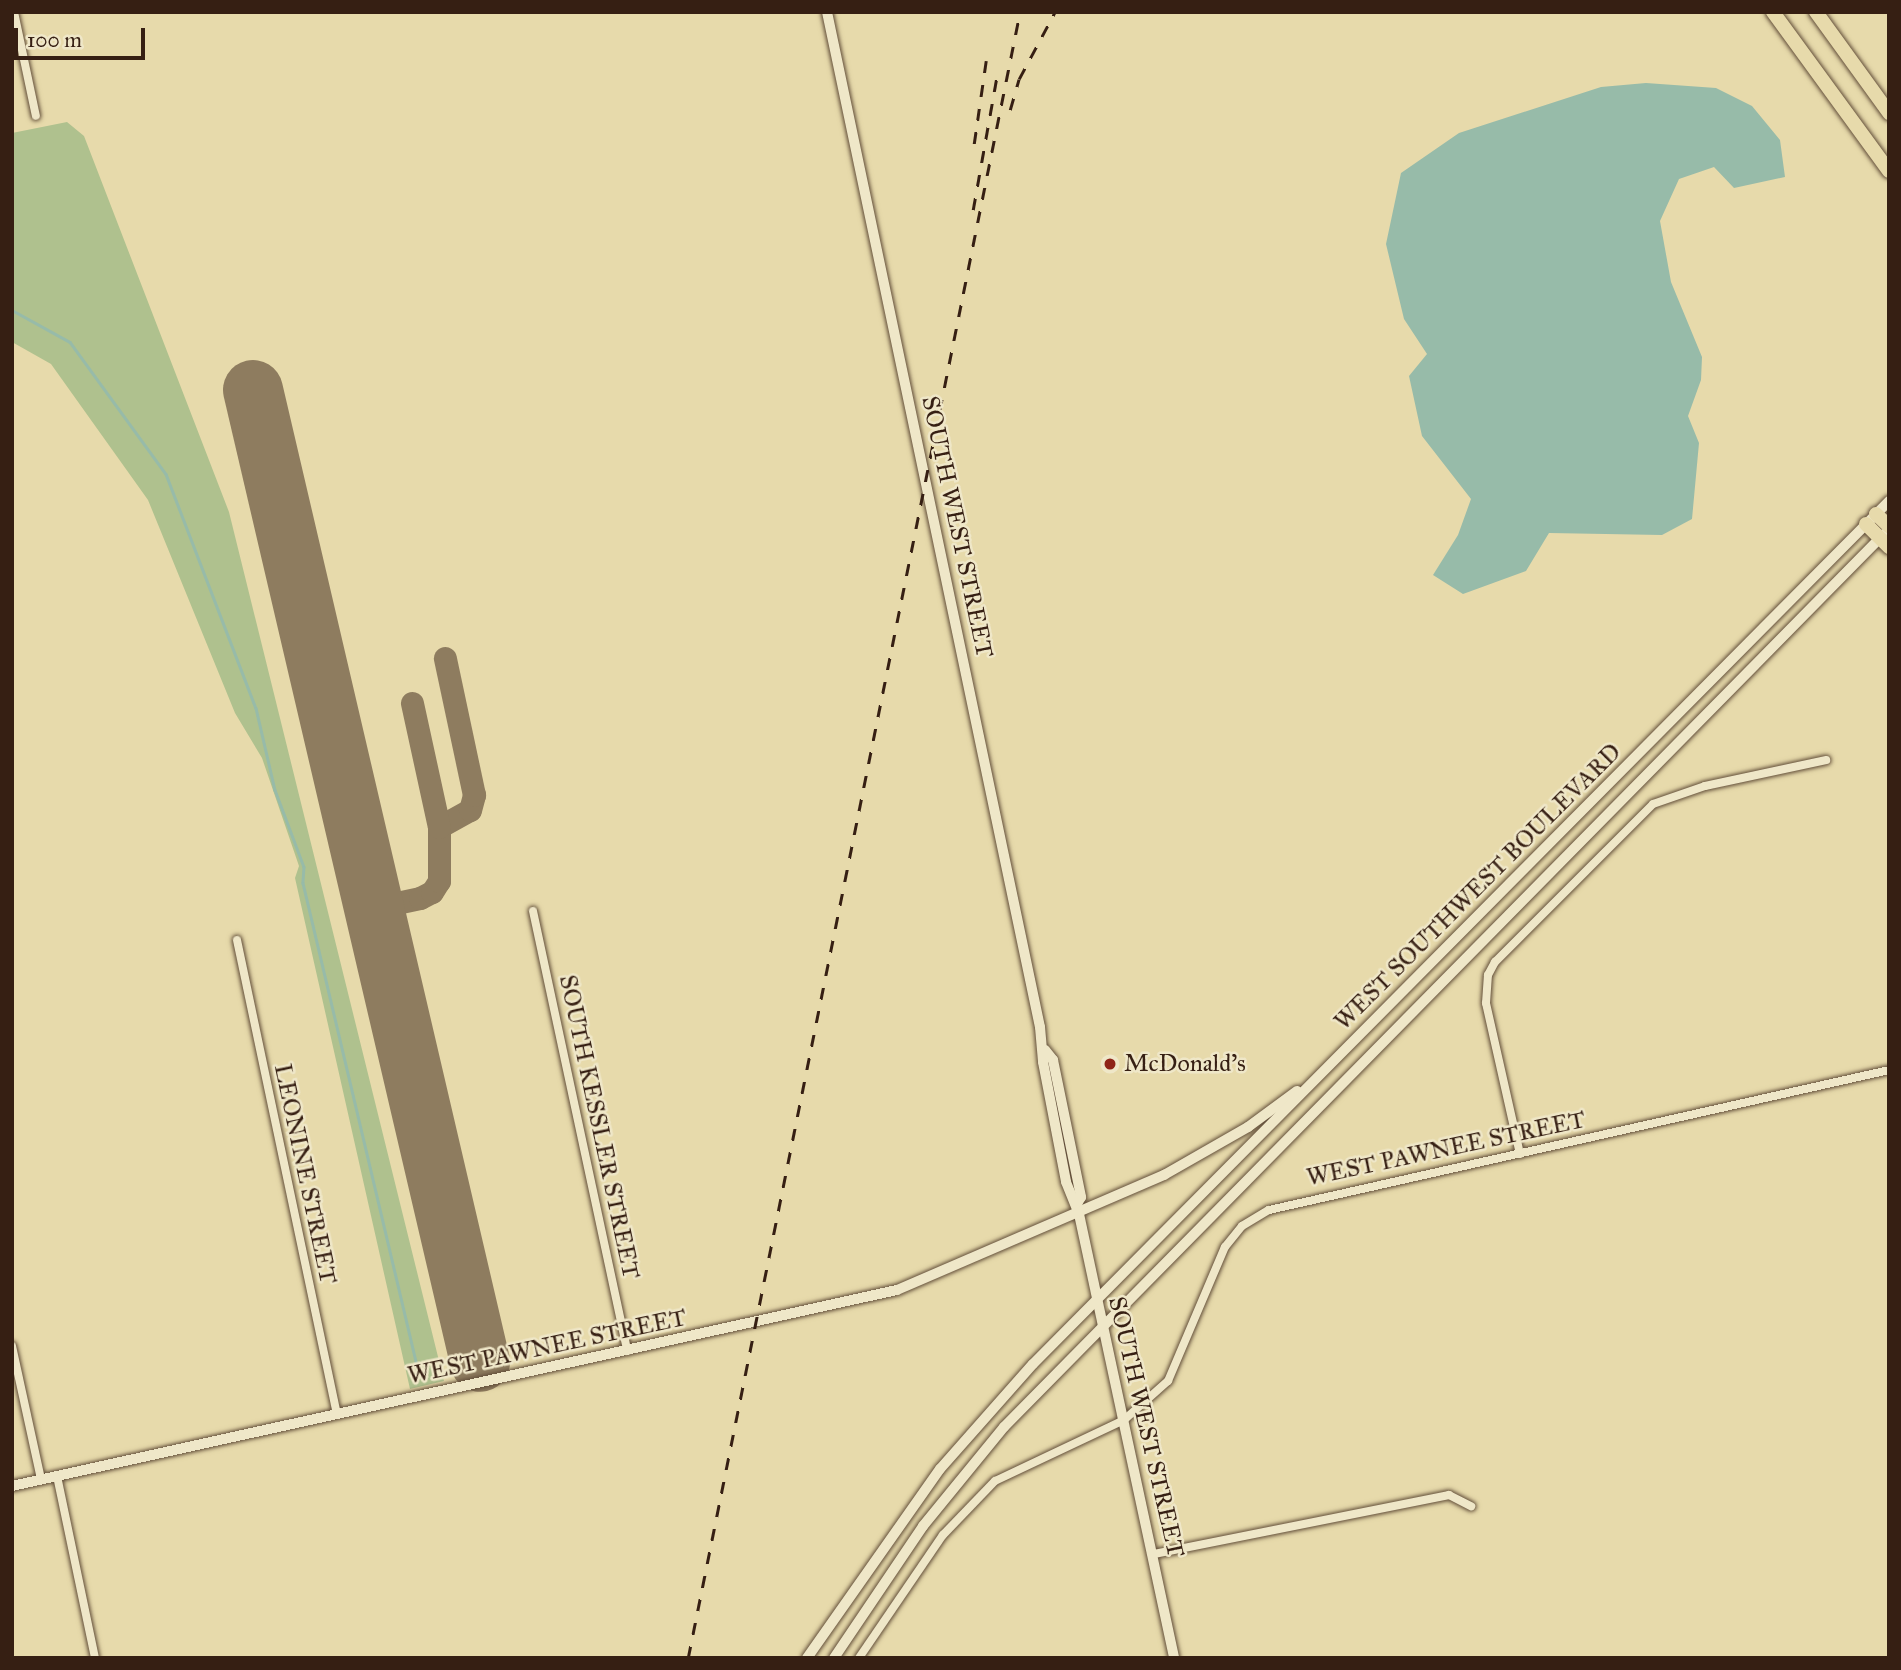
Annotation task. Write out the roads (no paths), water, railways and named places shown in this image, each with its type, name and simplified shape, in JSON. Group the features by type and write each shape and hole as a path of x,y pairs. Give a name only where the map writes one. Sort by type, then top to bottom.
{"highway":[{"path":"1773,12 1889,171"},
{"path":"1815,12 1889,113"},
{"path":"1871,519 1886,535"}],"main road":[{"name":"WEST SOUTHWEST BOULEVARD","path":"807,1658 940,1469 1033,1364 1889,501"},
{"name":"WEST SOUTHWEST BOULEVARD","path":"834,1658 923,1526 1004,1427 1886,535"},
{"name":"WEST PAWNEE STREET","path":"12,1486 897,1290 1208,1151 1248,1127 1327,1068"},
{"name":"SOUTH WEST STREET","path":"1078,1209 1154,1554 1174,1658"}],"street":[{"path":"14,12 36,116"},
{"name":"SOUTH WEST STREET","path":"827,12 1045,1051 1043,1062 1066,1182 1070,1199 1078,1209"},
{"path":"1520,1154 1487,1010 1486,986 1495,962 1653,804 1705,786 1826,760"},
{"name":"SOUTH KESSLER STREET","path":"533,911 627,1351"},
{"name":"LEONINE STREET","path":"237,940 337,1415"},
{"name":"WEST PAWNEE STREET","path":"859,1658 943,1535 995,1481 1124,1420 1168,1381 1208,1281 1225,1247 1242,1226 1269,1210 1889,1070"},
{"path":"12,1346 41,1479"},
{"path":"57,1476 95,1658"},
{"path":"1154,1554 1448,1495 1471,1506"}],"waterway":[{"path":"12,310 70,342 166,474 256,708 275,790 304,867 303,883 419,1374"}],"railway":[{"path":"688,1658 1020,12"},
{"path":"1010,110 1019,79 1055,12"},
{"path":"974,144 986,61"},
{"path":"973,210 998,70"}],"place":[{"name":"McDonald's","path":"1110,1064"}]}
